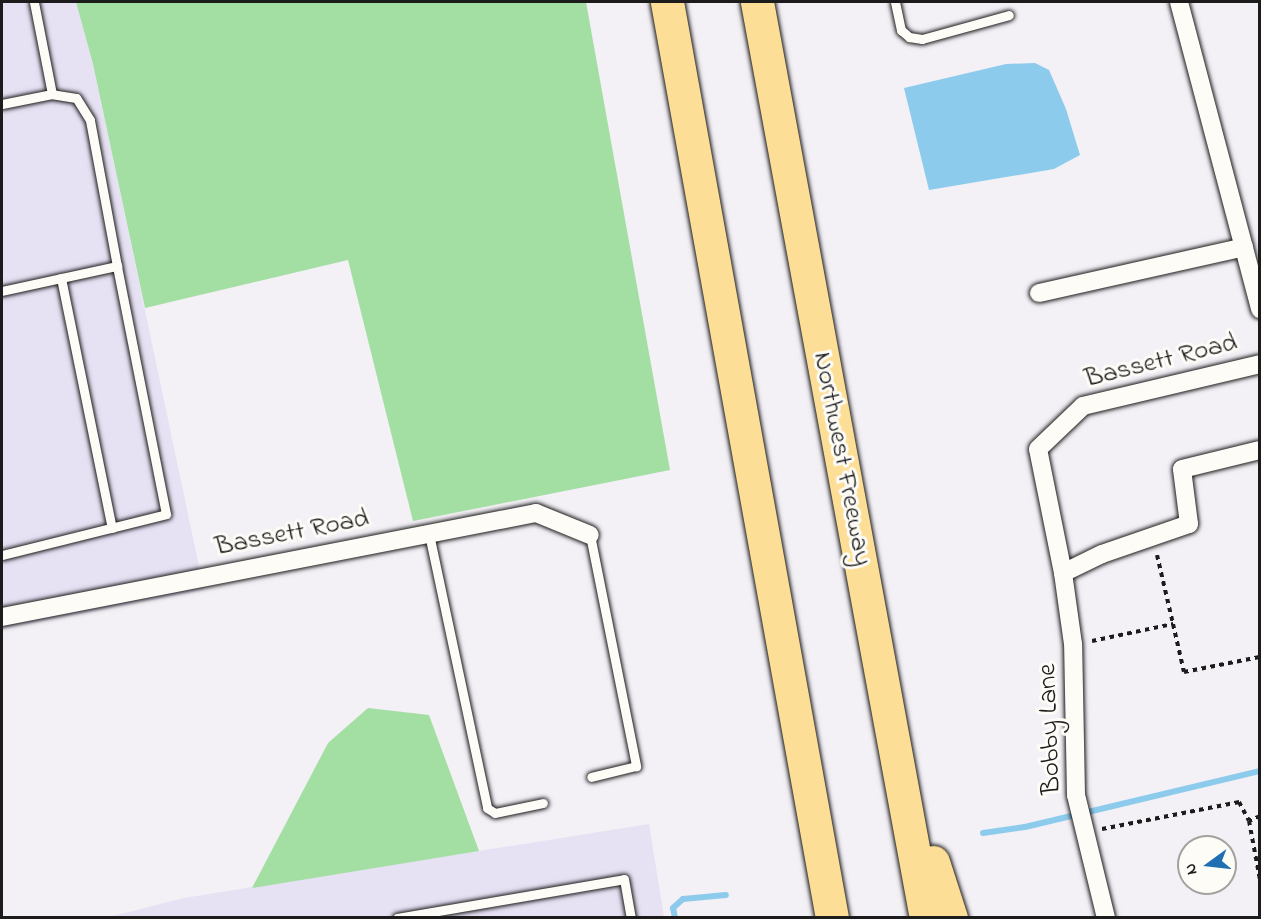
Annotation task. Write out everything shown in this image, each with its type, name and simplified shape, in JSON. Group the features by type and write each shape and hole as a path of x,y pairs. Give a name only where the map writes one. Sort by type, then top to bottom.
{"highway":[{"path":"668,2 832,918"},
{"name":"Northwest Freeway","path":"757,2 926,918"},
{"path":"798,731 812,918"},
{"path":"900,773 951,918"}],"street":[{"path":"1179,2 1260,309"},
{"path":"1039,293 1244,247"},
{"name":"Bassett Road","path":"1064,573 1038,448 1083,406 1260,363"},
{"path":"1064,573 1102,554 1189,524 1182,469 1260,450"},
{"name":"Bassett Road","path":"2,617 536,513 590,536"},
{"name":"Bobby Lane","path":"1064,573 1073,644 1078,800 1106,918"}],"lane":[{"path":"34,2 52,94"},
{"path":"895,2 901,30 909,37 922,39 1009,15"},
{"path":"2,104 52,94 76,98 90,120 166,514 2,555"},
{"path":"2,291 117,266"},
{"path":"61,278 112,528"},
{"path":"429,534 486,808 495,813 543,803"},
{"path":"590,536 636,766 591,777"},
{"path":"397,918 624,879 631,918"}],"path":[{"path":"1153,536 1184,672 1260,657"},
{"path":"1073,644 1173,624"},
{"path":"1086,830 1239,802 1250,822 1260,880"},
{"path":"1250,822 1260,816"}],"shaded area":[{"path":"2,2 76,2 93,64 204,590 2,629"},
{"path":"649,824 664,917 105,918 184,898"}],"green space":[{"path":"76,2 586,2 670,470 413,521 348,260 145,308 93,64"},
{"path":"368,708 429,715 479,851 252,888 328,743"}],"water":[{"path":"1035,63 1049,70 1066,109 1080,155 1054,169 929,190 904,88 1006,64"}],"waterway":[{"path":"983,833 1025,827 1260,771"},
{"path":"675,918 673,908 683,899 726,895"}]}
